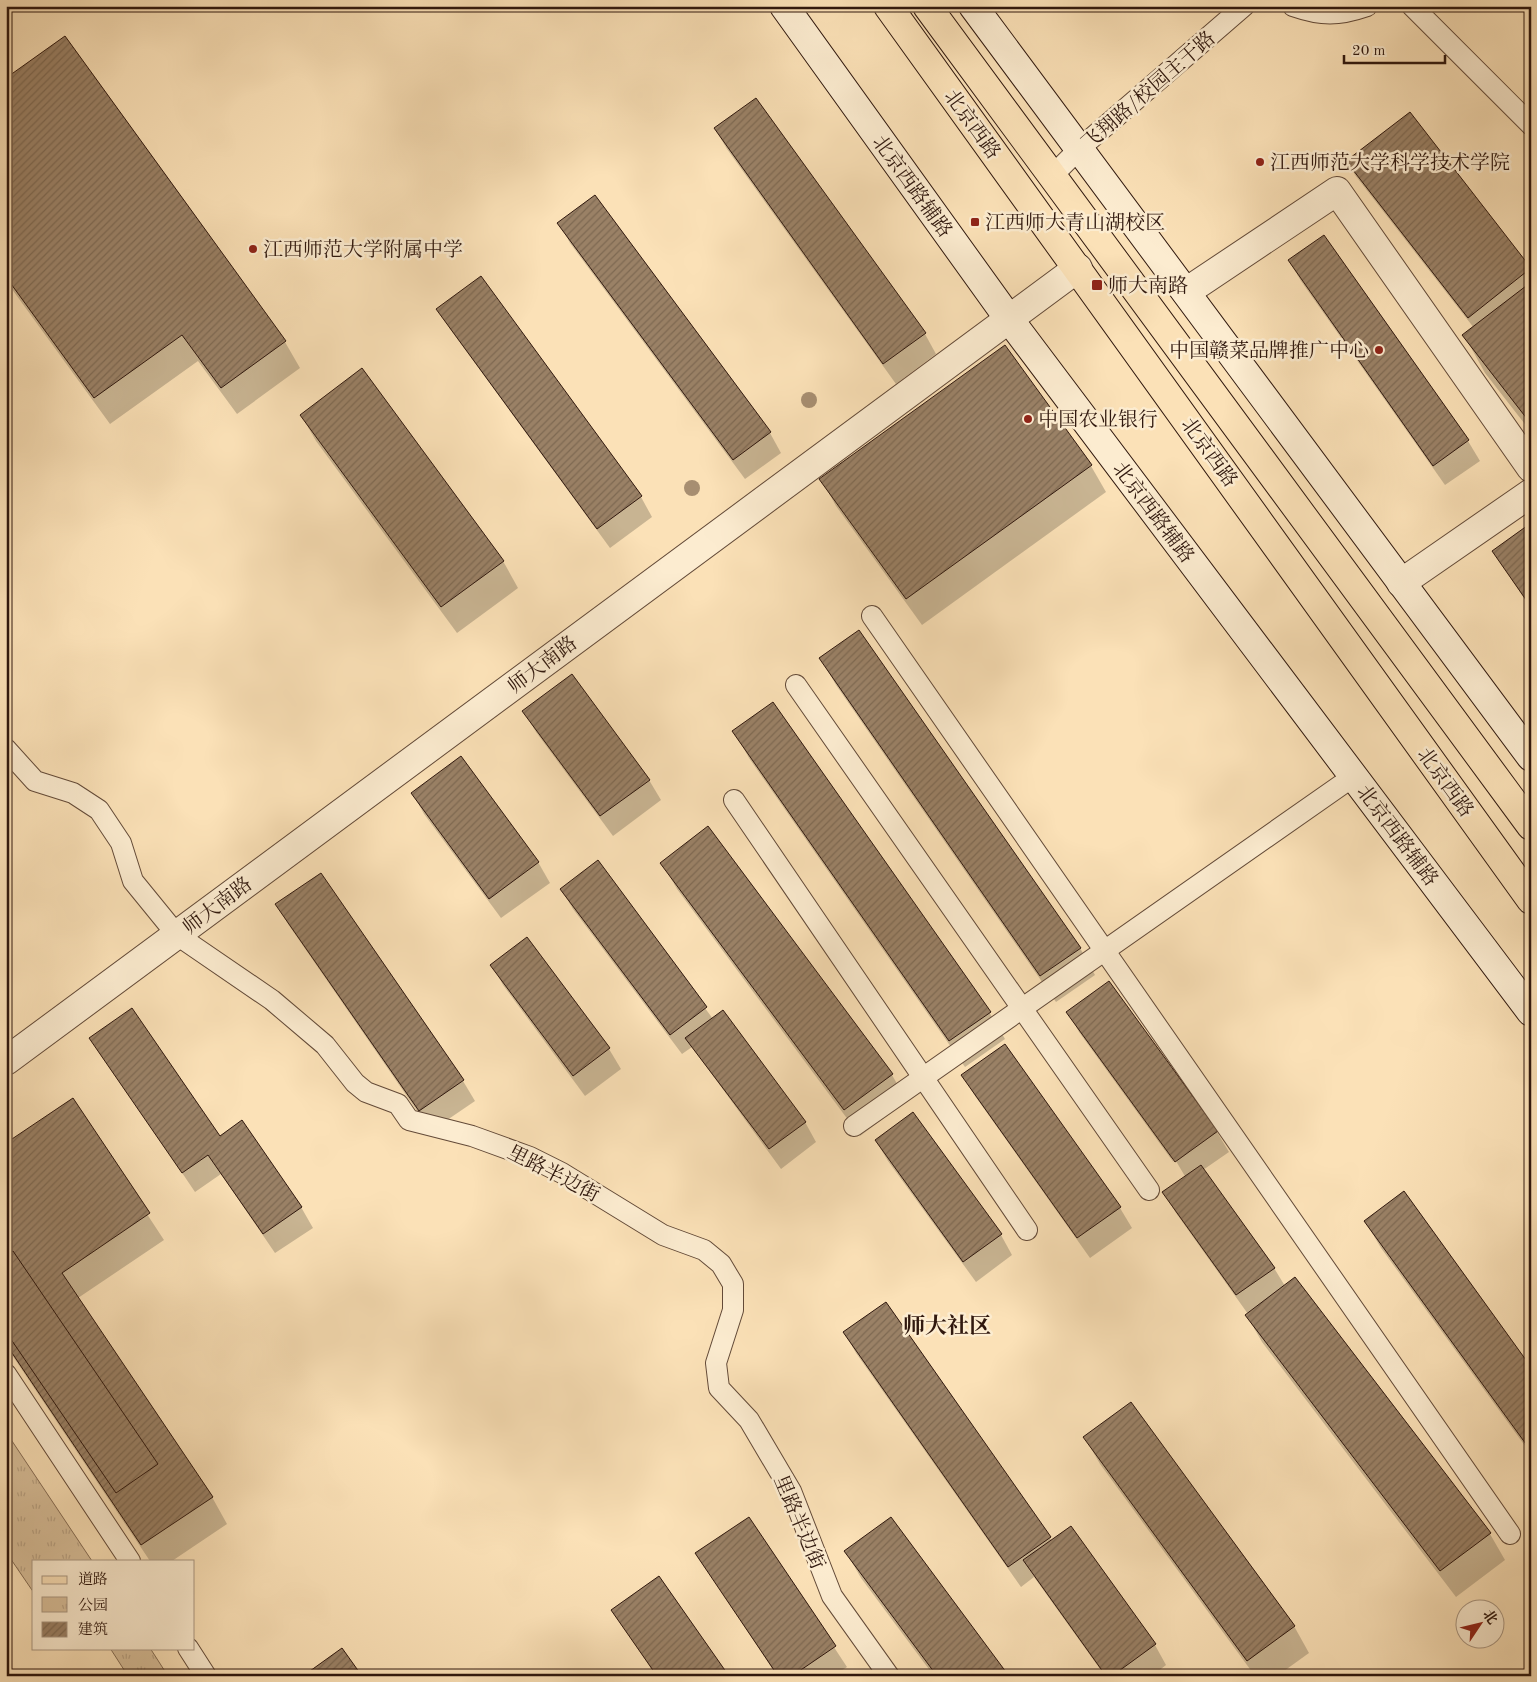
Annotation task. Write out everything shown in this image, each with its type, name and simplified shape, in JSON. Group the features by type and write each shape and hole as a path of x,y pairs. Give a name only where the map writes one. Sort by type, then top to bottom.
{"main road":[{"name":"北京西路辅路","path":"784,6 1009,319 1531,1012"},
{"name":"北京西路","path":"888,6 1531,900"},
{"name":"北京西路","path":"927,6 1531,826"},
{"path":"973,6 1531,757"},
{"path":"1186,292 1337,191 1531,468"},
{"name":"师大南路","path":"6,1061 1078,268"},
{"path":"1401,583 1531,494"}],"lane":[{"name":"飞翔路/校园主干路","path":"1052,176 1079,149 1244,6"},
{"path":"1293,6 1315,14 1344,14 1367,6"},
{"path":"1412,6 1531,125"},
{"path":"872,616 1510,1534"},
{"path":"796,685 1149,1190"},
{"name":"里路半边街","path":"6,748 35,781 73,792 99,810 121,843 133,881 177,935 272,1000 325,1045 355,1083 366,1092 398,1104 409,1120 472,1136 530,1157 562,1173 663,1235 704,1250 721,1264 733,1284 733,1310 716,1362 719,1388 749,1420 791,1491 832,1596 889,1676"},
{"path":"854,1126 1354,776"},
{"path":"734,800 1027,1230"},
{"path":"6,1374 129,1560"},
{"path":"189,1650 206,1676"}],"green space":[{"path":"6,1432 91,1560 32,1560 32,1590 6,1552"},
{"path":"111,1650 151,1650 168,1676 128,1676"}],"building":[{"path":"65,36 286,341 221,388 182,335 94,398 6,277 6,78"},
{"path":"756,98 926,333 883,364 714,128"},
{"path":"1410,112 1531,268 1468,318 1346,161"},
{"path":"595,195 771,432 733,460 557,223"},
{"name":"中国赣菜品牌推广中心","path":"1324,235 1469,440 1433,466 1288,260"},
{"path":"481,276 642,496 597,529 436,309"},
{"path":"1526,286 1531,292 1531,424 1462,335"},
{"path":"1005,345 1092,465 906,599 819,479"},
{"path":"362,368 504,561 441,607 300,415"},
{"path":"1531,523 1531,607 1492,551"},
{"path":"859,630 1081,948 1040,976 819,658"},
{"path":"572,674 650,780 600,816 522,711"},
{"path":"773,702 991,1012 949,1041 732,731"},
{"path":"461,756 539,862 489,899 411,793"},
{"path":"708,826 893,1074 844,1110 660,863"},
{"path":"598,860 707,1007 670,1035 560,889"},
{"path":"321,873 464,1080 419,1111 275,904"},
{"path":"527,937 610,1048 573,1076 490,965"},
{"path":"1109,981 1218,1131 1175,1162 1066,1012"},
{"path":"132,1008 220,1136 242,1120 302,1207 263,1234 208,1155 182,1173 89,1038"},
{"path":"723,1010 806,1122 769,1149 685,1038"},
{"path":"1005,1044 1121,1207 1077,1238 961,1075"},
{"path":"73,1098 150,1213 62,1273 213,1497 141,1545 6,1344 6,1143"},
{"path":"913,1112 1002,1234 963,1262 875,1140"},
{"path":"1201,1165 1275,1268 1236,1295 1162,1192"},
{"path":"1404,1191 1531,1367 1531,1451 1364,1221"},
{"path":"13,1251 158,1464 116,1493 6,1332 6,1256"},
{"path":"1295,1277 1491,1533 1440,1571 1245,1315"},
{"path":"886,1302 1051,1537 1008,1567 843,1332"},
{"path":"1131,1402 1295,1626 1247,1661 1083,1437"},
{"path":"749,1517 836,1646 792,1676 778,1676 695,1553"},
{"path":"891,1517 1009,1676 937,1676 844,1551"},
{"path":"1071,1526 1156,1644 1112,1676 1106,1676 1023,1560"},
{"path":"659,1576 729,1676 657,1676 611,1610"},
{"path":"342,1648 362,1676 303,1676"}],"place":[{"name":"江西师范大学科学技术学院","path":"1260,162"},
{"name":"江西师大青山湖校区","path":"975,222"},
{"name":"江西师范大学附属中学","path":"253,249"},
{"name":"师大南路","path":"1097,285"},
{"name":"中国赣菜品牌推广中心","path":"1379,350"},
{"name":"中国农业银行","path":"1028,419"}],"district":[{"name":"师大社区","path":"947,1325"}]}
